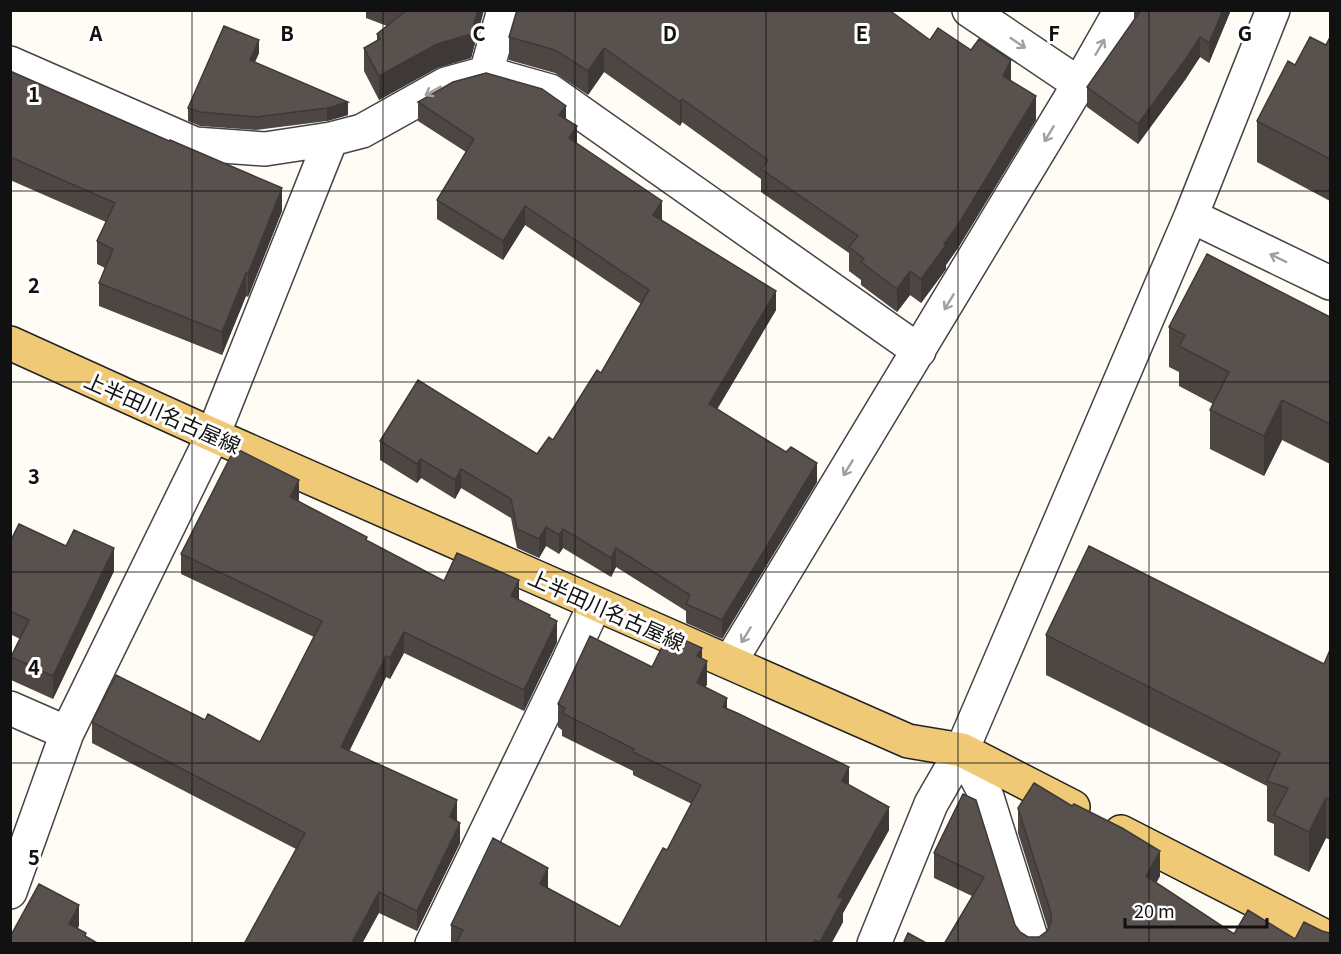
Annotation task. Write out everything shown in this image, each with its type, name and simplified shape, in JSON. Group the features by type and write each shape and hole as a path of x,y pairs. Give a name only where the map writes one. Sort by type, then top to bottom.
{"main road":[{"name":"上半田川名古屋線","path":"10,343 213,435 908,741 962,750 1330,939"}],"street":[{"path":"486,73 504,10"},
{"path":"969,10 1079,84"},
{"path":"730,662 919,351 1121,10"},
{"path":"874,944 931,804 962,750 1191,216 1273,10"},
{"path":"10,63 195,144 265,149 331,139 362,131 446,84 486,73 550,91 919,351"},
{"path":"10,892 67,733 213,435 331,139"},
{"path":"1191,216 1330,283"},
{"path":"432,944 595,603"},
{"path":"10,708 67,733"},
{"path":"962,750 987,797 1033,944"}],"building":[{"path":"407,10 478,10 471,34 437,44 379,76 364,48 380,39 377,34"},
{"path":"517,10 889,10 930,40 938,28 971,50 979,39 1011,60 1003,76 1036,96 941,252 921,279 910,271 897,289 861,262 864,259 849,247 858,236 761,169 768,160 682,99 680,102 604,48 588,71 555,50 509,37"},
{"path":"1141,10 1223,10 1209,43 1200,37 1138,124 1087,87"},
{"path":"224,26 259,40 250,60 348,102 327,108 256,117 200,112 188,108"},
{"path":"1310,37 1326,45 1330,37 1330,159 1257,121 1288,61 1295,65"},
{"path":"10,71 282,188 222,332 99,283 113,249 97,241 115,203 10,157"},
{"path":"486,73 542,89 566,106 559,115 577,126 569,138 662,201 653,215 776,291 709,404 786,452 791,447 817,463 722,620 686,604 690,595 616,548 611,558 563,529 559,535 546,527 539,539 517,529 511,499 461,469 455,480 421,459 417,464 380,441 418,380 537,454 549,437 553,440 597,370 601,373 649,290 525,206 503,241 437,200 474,139 418,102 453,82"},
{"path":"1207,254 1330,317 1330,424 1282,400 1264,436 1210,410 1229,372 1179,346 1185,335 1169,327"},
{"path":"235,448 299,480 290,497 367,537 366,540 444,581 457,553 519,580 511,596 550,615 549,617 557,621 524,690 404,632 390,658 386,656 341,747 457,800 450,817 460,823 417,911 379,892 351,944 244,944 305,833 92,722 116,675 205,720 208,714 260,742 322,621 181,554"},
{"path":"19,524 66,546 74,530 114,548 53,676 11,657 29,620 10,611 10,542"},
{"path":"1089,546 1324,664 1330,650 1330,800 1326,798 1309,832 1274,815 1288,788 1267,781 1280,753 1046,635"},
{"path":"669,633 702,648 697,656 707,661 697,683 727,698 723,707 849,767 842,781 889,807 838,897 843,899 820,942 815,940 813,944 456,944 463,930 451,925 493,838 548,868 540,884 620,927 663,848 667,850 701,785 633,752 634,749 562,713 565,708 558,704 590,636 652,667"},
{"path":"1034,783 1072,806 1074,804 1122,828 1160,851 1146,876 1234,934 1248,910 1295,939 1304,922 1330,933 1330,944 944,944 984,877 934,853 963,794 976,800 1015,925 1028,937 1039,937 1047,931 1051,922 1051,913 1018,808"},
{"path":"39,884 79,905 69,924 86,933 85,936 99,944 10,944 10,937"},
{"path":"908,933 928,944 903,944"}]}
